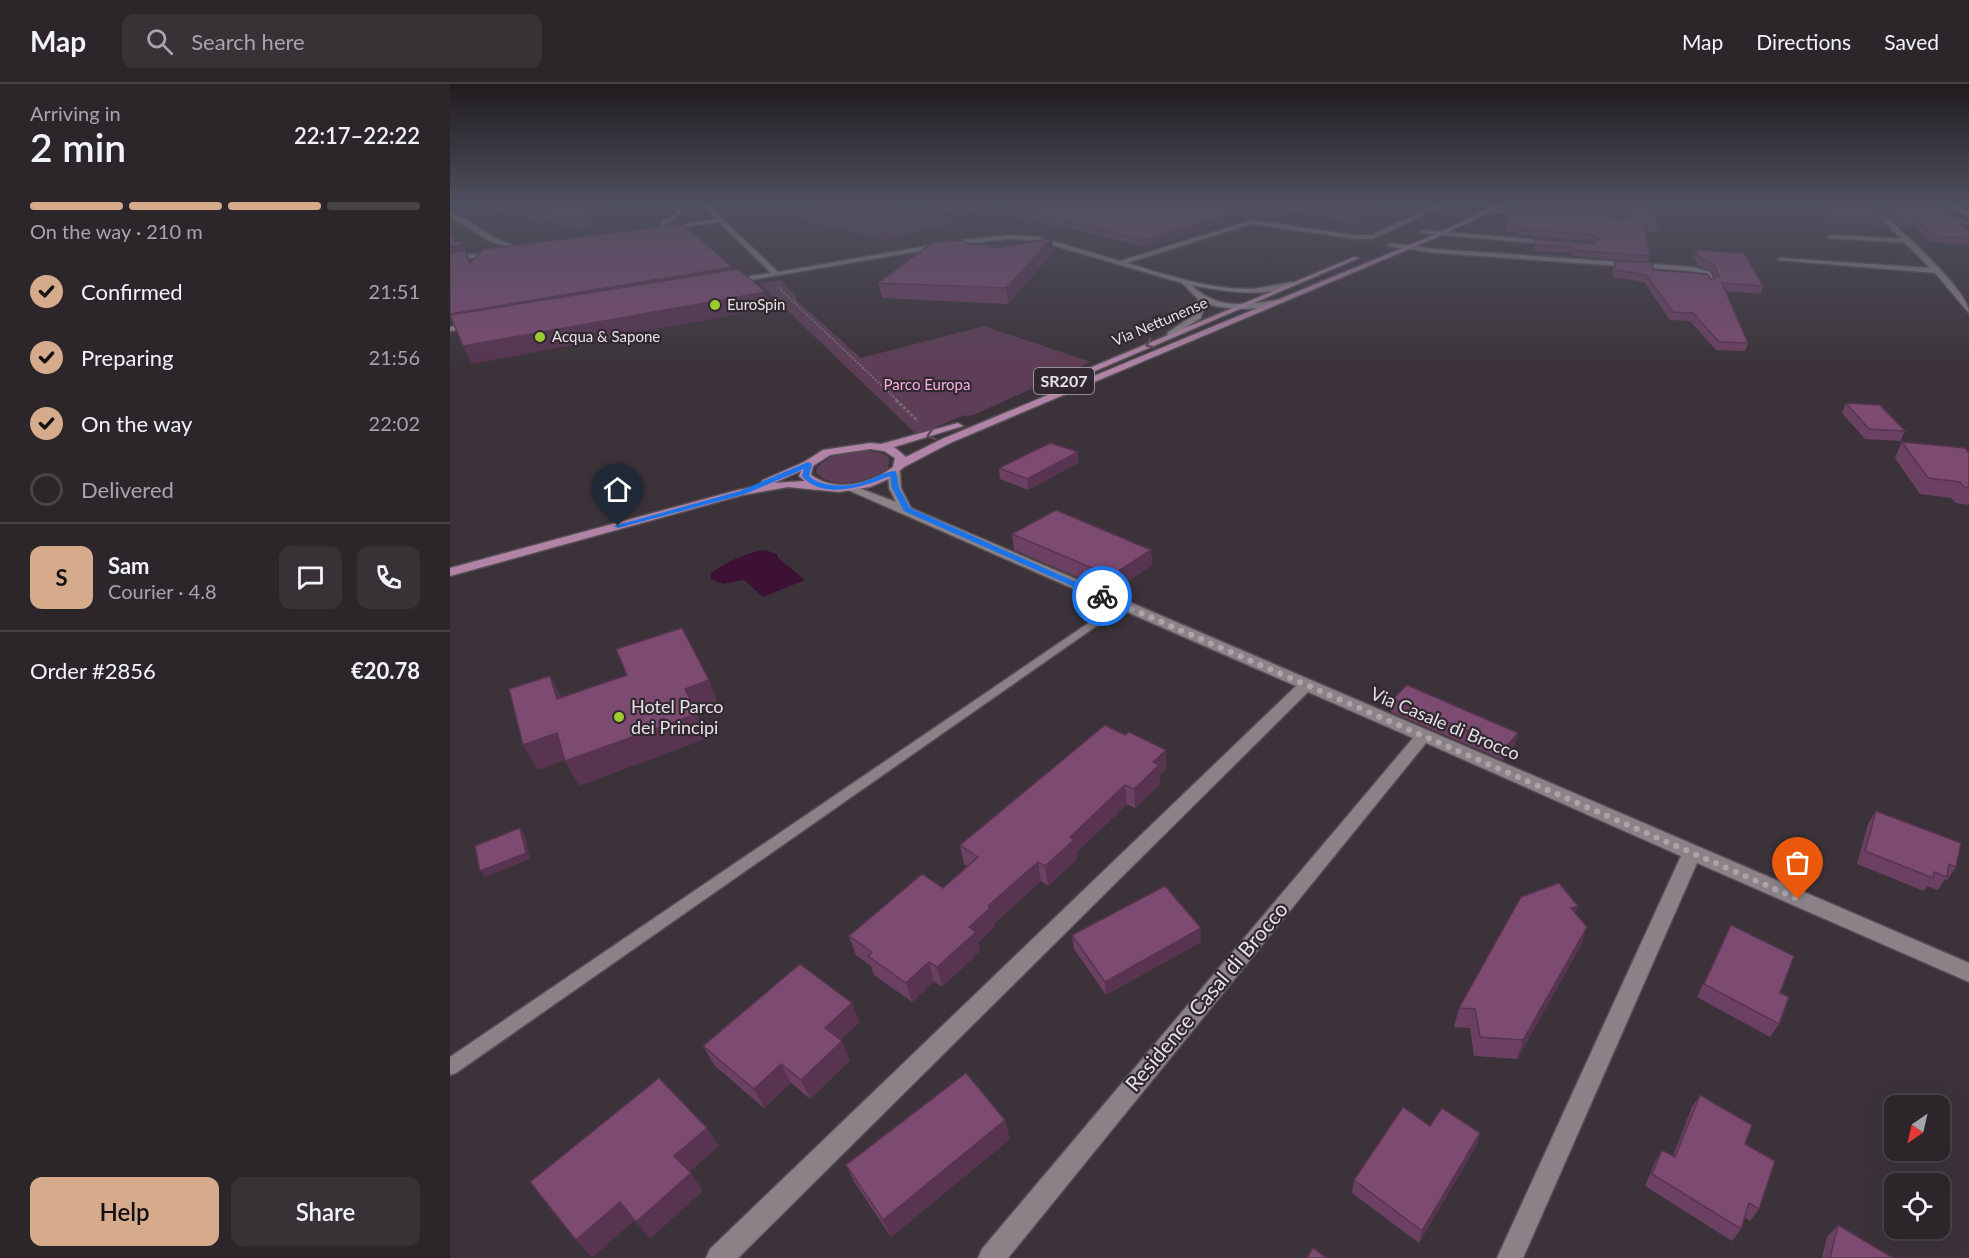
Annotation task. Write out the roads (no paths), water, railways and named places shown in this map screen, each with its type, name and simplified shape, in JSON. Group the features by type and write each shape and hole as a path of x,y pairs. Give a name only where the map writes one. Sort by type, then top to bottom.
{"main road":[{"name":"Via Nettunense","path":"742,492 841,448 883,447 933,435 994,412 1171,334 1352,260"},
{"name":"Via Nettunense","path":"450,572 742,492 788,484 847,487 873,482 946,441 1379,260"},
{"path":"883,447 898,454 897,468"},
{"path":"808,464 805,476 819,485"}],"street":[{"path":"762,260 776,274"},
{"path":"717,284 858,260"},
{"path":"1109,260 1238,297 1243,306 1241,318"},
{"path":"1120,263 1130,260"},
{"path":"1567,260 1692,269 1705,272 1711,282"},
{"path":"1780,260 1937,271"},
{"path":"1926,260 1958,293 1969,311"},
{"path":"1177,280 1202,299 1219,304 1243,306 1277,302"},
{"path":"1213,288 1247,291 1292,284"},
{"path":"1171,334 1198,316 1202,299"},
{"path":"450,329 485,323"},
{"path":"897,468 896,488 906,510"},
{"name":"Via Casale di Brocco","path":"847,487 906,510 1969,973"},
{"path":"718,1258 1306,685"},
{"name":"Residence Casal di Brocco","path":"991,1258 1423,736"},
{"path":"1510,1258 1692,852"}],"lane":[{"path":"450,1067 1120,603"}],"place":[{"name":"EuroSpin","path":"715,305"},
{"name":"Acqua & Sapone","path":"540,337"},
{"name":"Hotel Parco dei Principi","path":"619,717"}],"park label":[{"name":"Parco Europa","path":"927,385"}]}
